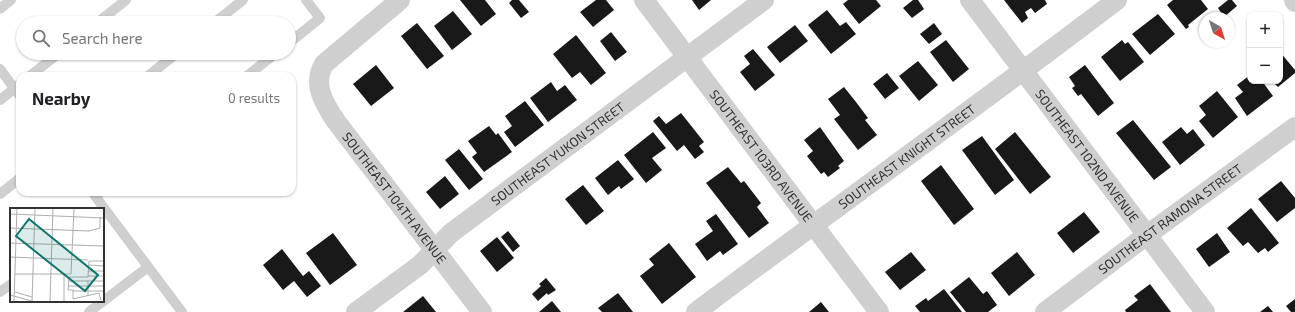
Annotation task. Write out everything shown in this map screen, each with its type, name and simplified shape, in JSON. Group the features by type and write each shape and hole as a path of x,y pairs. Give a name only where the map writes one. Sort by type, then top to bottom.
{"street":[{"name":"SOUTHEAST 103RD AVENUE","path":"644,0 879,312"},
{"name":"SOUTHEAST YUKON STREET","path":"356,312 420,265 451,233 764,0"},
{"name":"SOUTHEAST 102ND AVENUE","path":"970,0 1205,312"},
{"name":"SOUTHEAST KNIGHT STREET","path":"696,312 1117,0"},
{"name":"SOUTHEAST 104TH AVENUE","path":"392,2 330,58 320,70 318,78 319,90 326,106 335,120 482,312"},
{"name":"SOUTHEAST RAMONA STREET","path":"1045,312 1147,235 1295,127"}],"lane":[{"path":"0,9 11,0"},
{"path":"106,16 126,0"},
{"path":"223,16 243,0"},
{"path":"296,37 320,18 306,0"},
{"path":"35,72 50,60"},
{"path":"153,72 168,60"},
{"path":"252,72 267,60"},
{"path":"0,69 16,87"},
{"path":"0,100 16,90"},
{"path":"0,194 16,181"},
{"path":"97,196 103,208"},
{"path":"104,211 182,312"},
{"path":"104,301 148,267"},
{"path":"0,292 10,285"},
{"path":"89,312 102,302"}],"building":[{"path":"460,0 485,0 496,14 481,26"},
{"path":"512,0 519,0 529,12 521,18 509,3"},
{"path":"596,0 606,0 614,10 593,27 580,12"},
{"path":"692,0 711,0 699,10"},
{"path":"848,0 876,0 881,6 859,24 843,4"},
{"path":"913,0 918,0 924,9 912,18 903,8"},
{"path":"1004,0 1045,0 1047,4 1035,13 1031,8 1025,12 1028,18 1022,23"},
{"path":"1173,0 1201,0 1208,9 1204,12 1199,12 1199,16 1188,25 1189,27 1186,29 1167,5"},
{"path":"1228,0 1232,0 1237,6 1230,12 1221,12 1218,8"},
{"path":"827,10 840,26 846,22 856,34 831,54 808,25"},
{"path":"453,11 472,34 452,50 434,26"},
{"path":"1158,14 1175,34 1150,55 1132,34"},
{"path":"417,23 444,56 427,69 401,36"},
{"path":"934,23 942,34 929,44 920,34"},
{"path":"795,25 808,41 780,63 767,47"},
{"path":"611,32 627,52 615,61 600,41"},
{"path":"576,35 606,73 591,85 580,72 572,78 553,54"},
{"path":"946,40 969,69 953,82 930,52"},
{"path":"1122,40 1125,44 1128,42 1144,62 1120,81 1101,57"},
{"path":"753,49 775,75 755,91 740,72 750,64 744,56"},
{"path":"1283,56 1295,70 1295,73 1283,83"},
{"path":"918,61 938,85 919,101 899,76"},
{"path":"376,65 394,88 371,106 353,84"},
{"path":"1085,65 1114,103 1098,116 1081,94 1078,96 1072,88 1075,86 1069,77"},
{"path":"887,73 899,88 885,99 873,84"},
{"path":"1247,77 1247,84 1264,84 1273,96 1247,116 1235,98 1243,92 1237,85"},
{"path":"551,82 557,91 565,85 577,100 548,122 530,98"},
{"path":"844,87 868,118 865,120 877,135 858,150 834,119 840,115 828,99"},
{"path":"1217,91 1238,117 1213,138 1199,121 1206,115 1199,106"},
{"path":"525,101 544,125 515,147 504,132 512,126 505,116"},
{"path":"681,113 704,142 699,146 704,152 695,159 684,145 677,151 653,121 659,116 666,124"},
{"path":"1133,120 1171,167 1154,180 1116,133"},
{"path":"489,126 496,135 498,133 512,152 484,172 472,157 477,153 468,141"},
{"path":"820,127 844,161 838,166 840,168 828,177 824,172 821,174 807,156 813,151 804,140"},
{"path":"1181,127 1187,134 1193,129 1205,145 1180,165 1162,142"},
{"path":"653,132 666,148 652,158 662,170 646,183 624,155"},
{"path":"1015,132 1051,177 1030,194 995,149"},
{"path":"982,136 1014,180 995,195 962,150"},
{"path":"459,149 483,179 469,190 445,160"},
{"path":"618,160 634,179 621,189 619,186 608,195 595,178"},
{"path":"941,165 974,209 954,225 921,181"},
{"path":"728,167 741,183 744,181 761,203 757,207 769,223 749,238 706,183"},
{"path":"445,176 459,194 440,209 426,192"},
{"path":"1281,181 1295,198 1295,208 1277,222 1258,199"},
{"path":"583,185 604,211 586,225 565,199"},
{"path":"1251,208 1279,243 1268,252 1265,248 1258,253 1248,242 1243,246 1227,228"},
{"path":"1084,212 1100,232 1073,253 1057,233"},
{"path":"716,214 738,244 723,255 720,251 707,261 695,244 713,231 706,221"},
{"path":"508,231 520,246 513,252 501,237"},
{"path":"333,233 357,265 330,285 306,253"},
{"path":"1217,233 1230,252 1209,267 1196,249"},
{"path":"497,237 514,258 497,272 480,251"},
{"path":"669,243 696,277 662,304 640,276 654,265 649,259"},
{"path":"282,249 303,276 309,271 321,286 307,297 294,281 283,290 263,265"},
{"path":"911,252 926,270 900,290 885,272"},
{"path":"1017,252 1035,275 1009,296 991,273"},
{"path":"969,277 983,294 987,291 997,305 988,312 966,312 950,292"},
{"path":"546,278 556,290 548,295 547,293 538,301 532,294 541,286 539,284"},
{"path":"1150,284 1171,312 1126,312 1125,310 1138,300 1134,296"},
{"path":"944,289 962,312 920,312 915,306 926,298 928,301"},
{"path":"618,293 633,312 602,312 598,308"},
{"path":"423,296 436,312 403,312"},
{"path":"1295,299 1295,312 1291,312 1286,306"},
{"path":"552,301 561,312 539,312"},
{"path":"821,302 829,312 809,312"},
{"path":"1268,306 1273,312 1260,312"}]}
